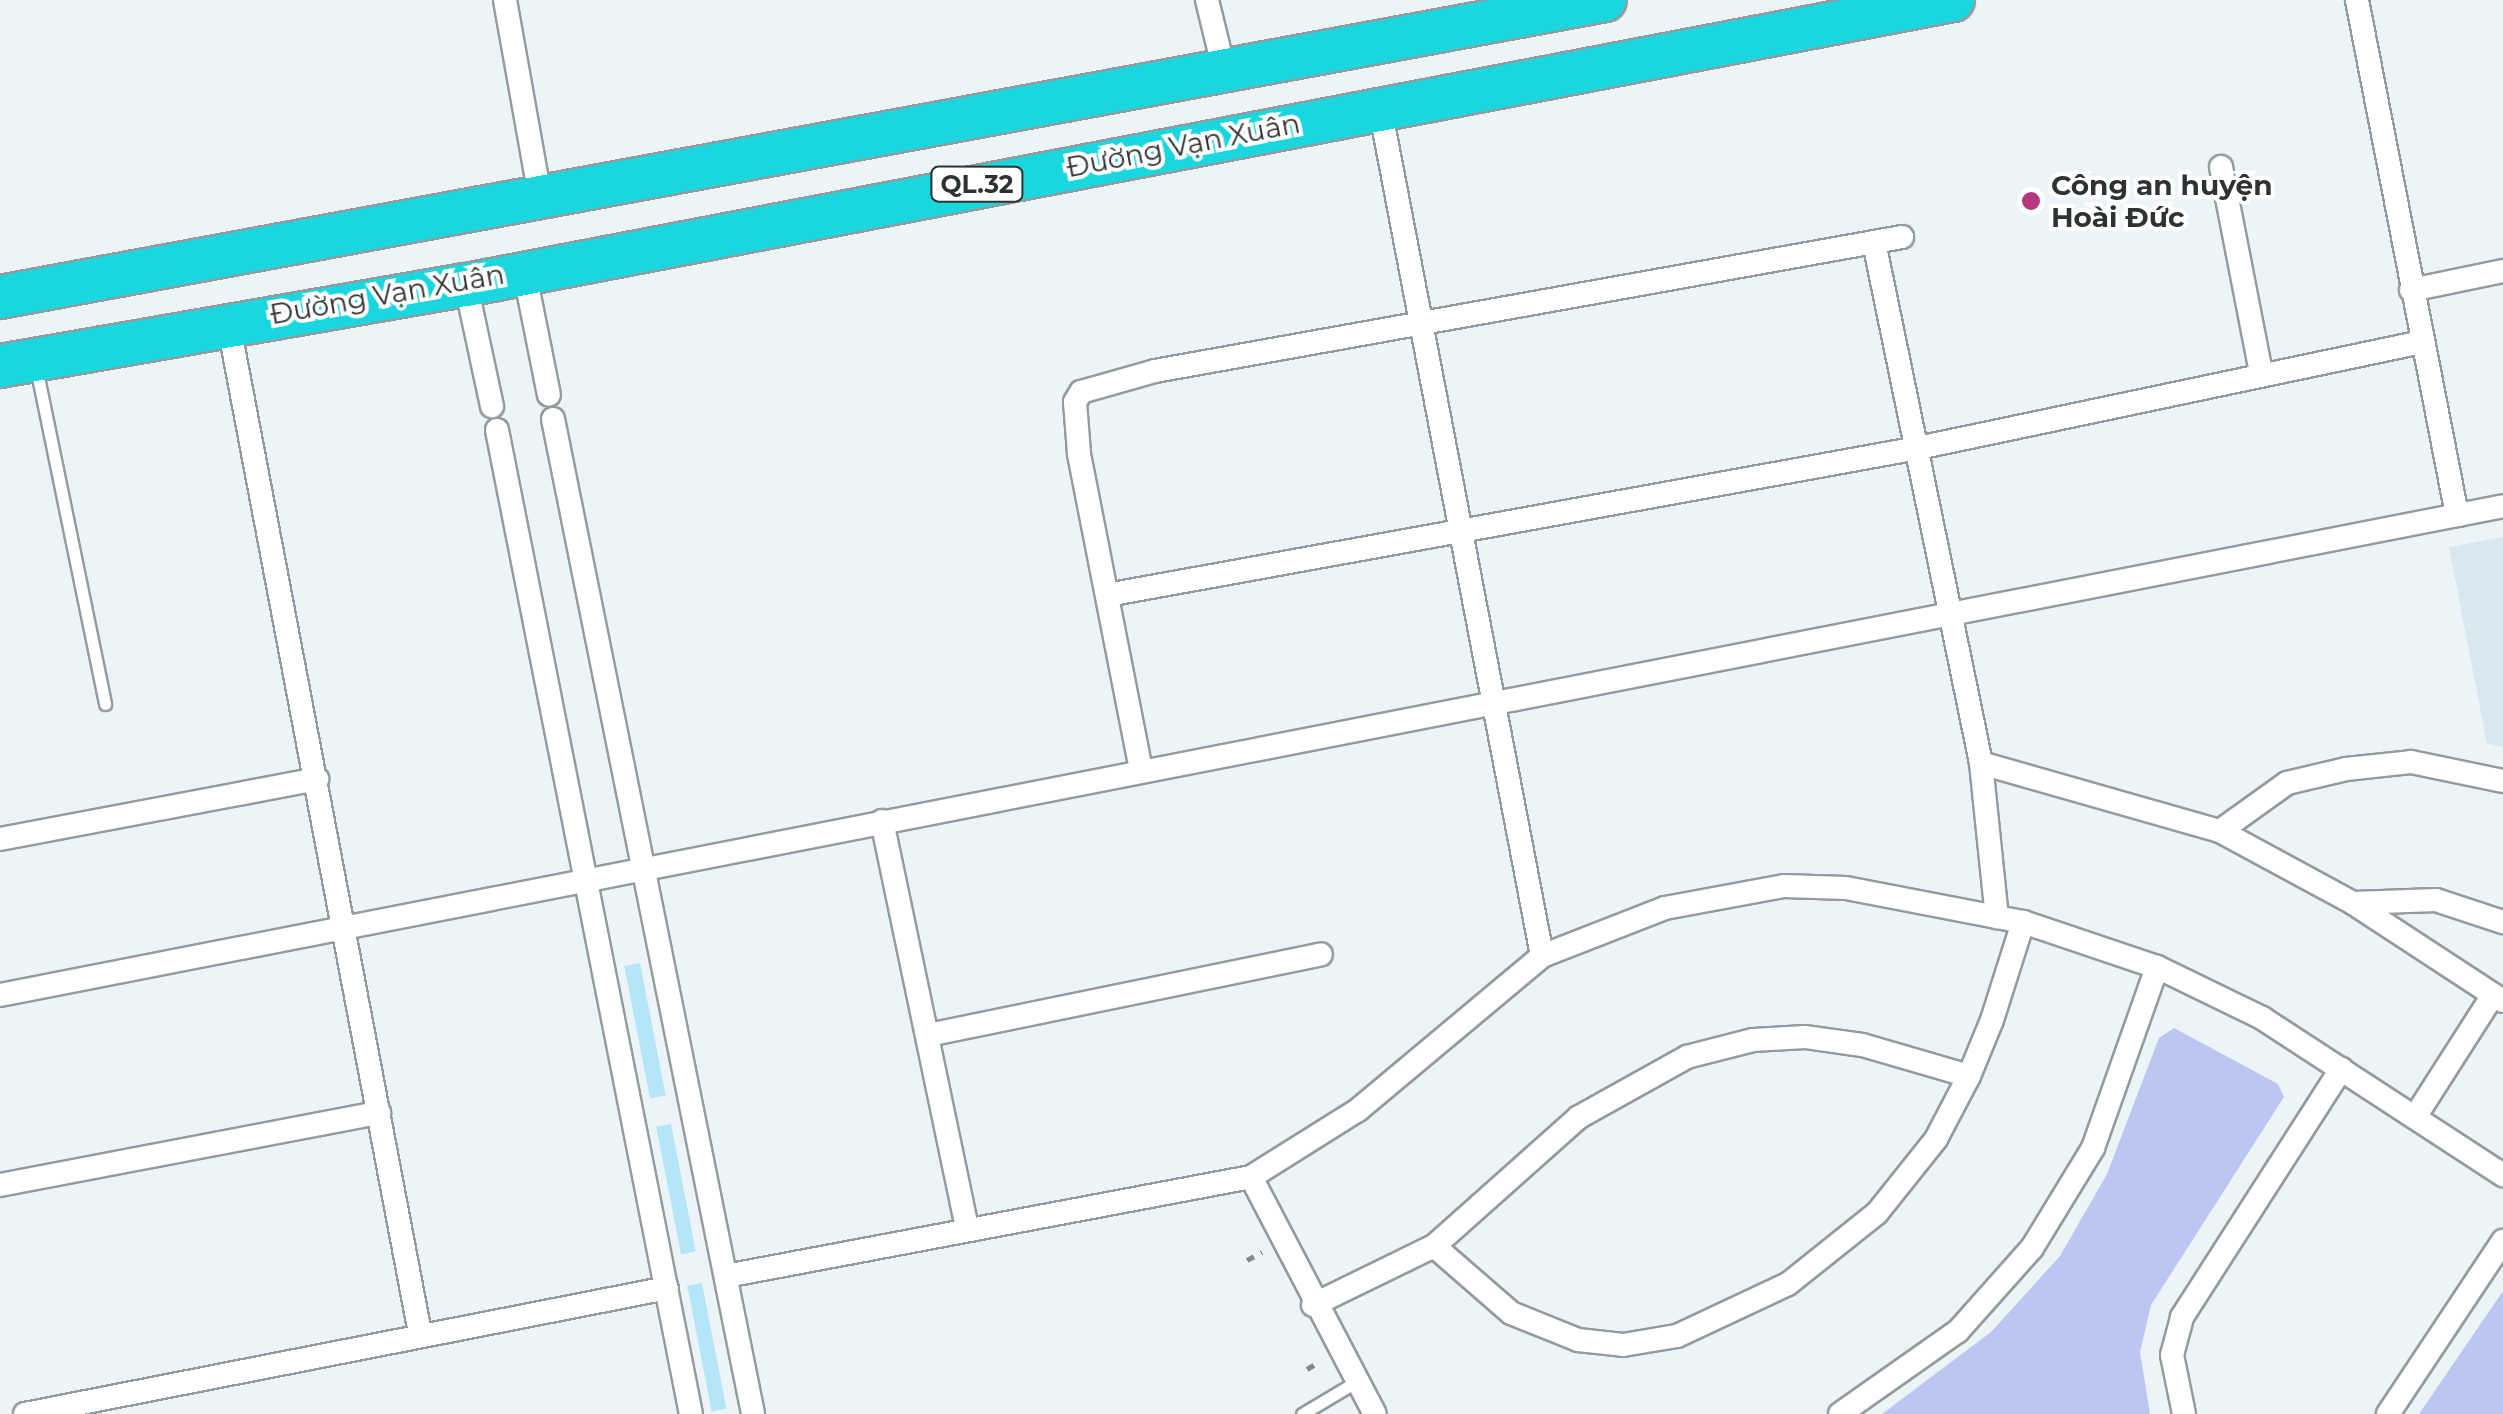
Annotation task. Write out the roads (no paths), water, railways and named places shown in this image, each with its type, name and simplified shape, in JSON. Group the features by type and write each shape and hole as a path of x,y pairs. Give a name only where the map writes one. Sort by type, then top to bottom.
{"highway":[{"name":"QL.32","path":"0,297 541,202 1606,0"},
{"name":"Đường Vạn Xuân","path":"17,362 228,321 466,284 1380,108 1791,16 1953,0"}],"street":[{"path":"505,0 541,202"},
{"path":"1207,0 1225,74"},
{"path":"2357,0 2457,515"},
{"path":"1380,108 1458,533 1542,956"},
{"path":"2221,168 2261,373"},
{"path":"1141,770 1078,452 1075,402 1081,392 1155,371 1902,237"},
{"path":"1874,242 1981,764 1997,917"},
{"path":"524,270 548,395"},
{"path":"2411,290 2503,272"},
{"path":"466,284 492,406"},
{"path":"228,321 420,1333"},
{"path":"1107,594 1918,448 2422,342"},
{"path":"553,419 640,868 753,1414"},
{"path":"497,430 691,1414"},
{"path":"0,994 2503,506"},
{"path":"2220,831 2287,784 2346,768 2411,762 2503,781"},
{"path":"1981,764 2220,831 2352,903 2498,998 2414,1117"},
{"path":"0,838 317,779"},
{"path":"882,821 968,1228"},
{"path":"726,1276 1251,1177 1358,1110 1542,956 1665,908 1784,886 1846,888 2023,922 2157,967 2262,1018 2503,1175"},
{"path":"2352,903 2436,900 2503,922"},
{"path":"1434,1246 1511,1312 1549,1333 1623,1345 1677,1336 1788,1284 1877,1213 1936,1139 1969,1076 2023,922"},
{"path":"928,1034 1321,954"},
{"path":"1840,1414 1958,1331 2032,1248 2092,1148 2157,967"},
{"path":"1313,1305 1434,1246 1579,1117 1687,1057 1753,1040 1805,1037 1862,1044 1969,1076"},
{"path":"2184,1414 2172,1355 2182,1318 2341,1069"},
{"path":"0,1186 379,1112"},
{"path":"1251,1177 1313,1305 1375,1414"},
{"path":"2388,1414 2503,1240"},
{"path":"25,1414 420,1333 666,1288"}],"lane":[{"path":"17,362 105,704"},
{"path":"1303,1414 1354,1383"}],"place":[{"name":"Công an huyện Hoài Đức","path":"2031,201"}]}
